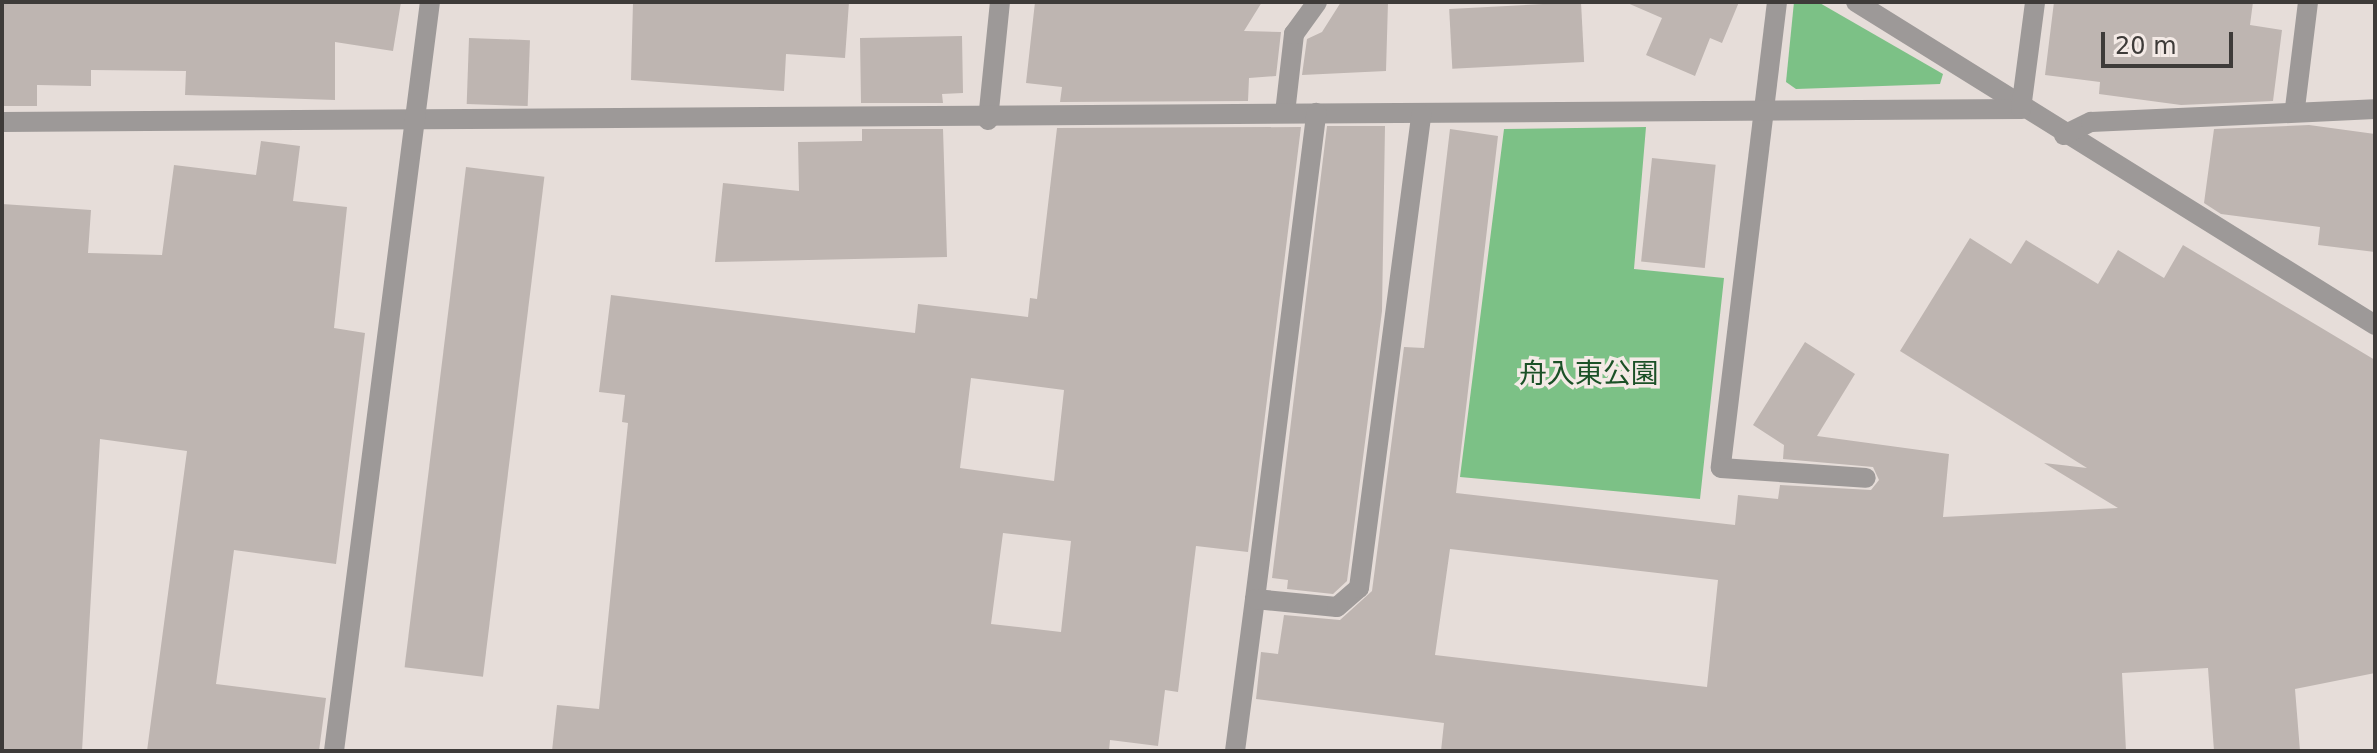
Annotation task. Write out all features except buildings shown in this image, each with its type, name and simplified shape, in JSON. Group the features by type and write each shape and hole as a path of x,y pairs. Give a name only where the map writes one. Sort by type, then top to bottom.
{"street":[{"path":"334,751 430,2"},
{"path":"988,120 1000,2"},
{"path":"1285,113 1294,34 1317,2"},
{"path":"1777,2 1721,468 1866,478"},
{"path":"1856,2 2021,109 2375,325"},
{"path":"2021,109 2035,2"},
{"path":"2295,108 2308,2"},
{"path":"2064,135 2091,122 2295,108 2375,109"},
{"path":"2,122 415,124 988,120 1285,113 1764,114 2021,109"},
{"path":"1235,751 1316,113"},
{"path":"1255,599 1337,607 1359,588 1421,114"}],"green space":[{"path":"1794,2 1818,2 1943,74 1940,84 1796,89 1786,82"},
{"name":"舟入東公園","path":"1646,127 1634,269 1724,278 1700,499 1460,477 1504,129"}]}
